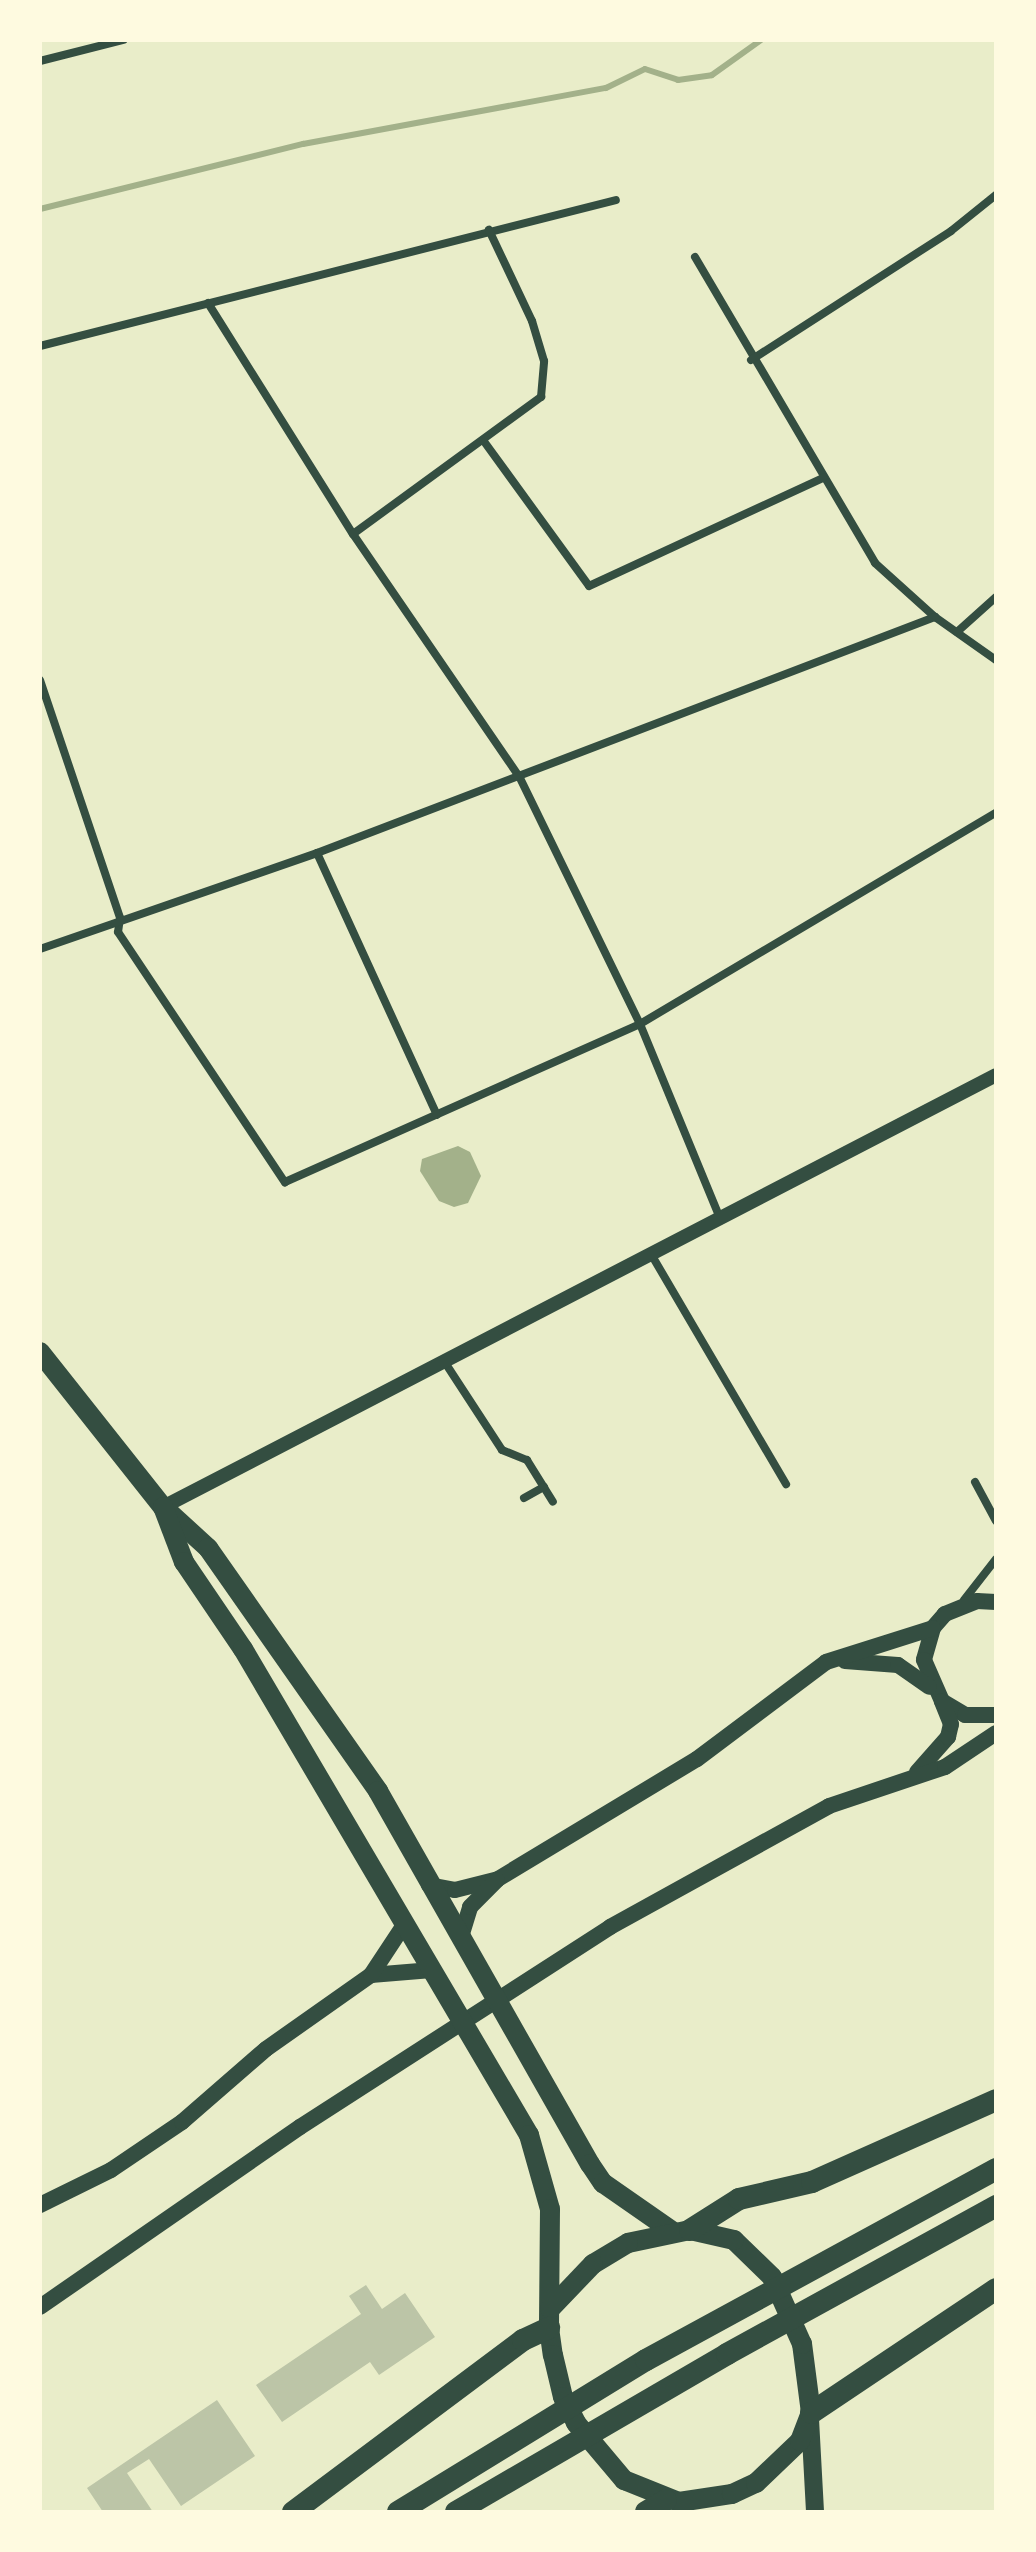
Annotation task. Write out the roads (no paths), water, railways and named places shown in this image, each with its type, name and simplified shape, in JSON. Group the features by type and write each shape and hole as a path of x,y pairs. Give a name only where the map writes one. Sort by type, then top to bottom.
{"highway":[{"path":"40,1352 163,1507 208,1548 378,1791 429,1885 603,2183 681,2230 734,2240 772,2277 802,2344 810,2416"},
{"path":"163,1507 184,1562 243,1649 404,1925 449,1991 484,2051 542,2170 552,2228 550,2318 556,2374 576,2423 624,2480 680,2504"},
{"path":"293,2512 523,2340 550,2318 611,2253 681,2230 739,2199 812,2182 996,2100"},
{"path":"398,2512 547,2418 996,2169"},
{"path":"456,2512 564,2446 996,2206"},
{"path":"646,2512 732,2494 756,2483 789,2455 810,2416 860,2378 996,2289"}],"main road":[{"path":"461,1937 470,1907 498,1879 697,1759 826,1662 933,1628 958,1606 996,1602"},
{"path":"896,1786 929,1763 948,1737 951,1724 924,1660 933,1628"},
{"path":"826,1662 898,1665 965,1715 996,1715"},
{"path":"40,2307 300,2127 610,1927 829,1806 945,1767 996,1733"},
{"path":"429,1885 455,1890 498,1879"},
{"path":"40,2205 111,2170 182,2122 266,2049 371,1975 404,1925"},
{"path":"371,1975 432,1970"},
{"path":"810,2416 815,2512"}],"street":[{"path":"40,61 123,40"},
{"path":"751,360 951,231 996,195"},
{"path":"40,346 616,200"},
{"path":"353,534 541,397 544,361 532,321 489,230"},
{"path":"695,257 751,360 875,563 935,617 996,660"},
{"path":"208,303 353,534 519,776 640,1024 720,1218"},
{"path":"483,440 589,586 823,478"},
{"path":"957,632 996,597"},
{"path":"40,949 120,918 317,853 935,617"},
{"path":"40,680 120,918 118,932 285,1182 640,1024 996,813"},
{"path":"317,853 437,1115"},
{"path":"163,1507 996,1075"},
{"path":"650,1253 786,1484"},
{"path":"444,1361 502,1450 527,1460 553,1502"},
{"path":"975,1482 996,1521"},
{"path":"524,1498 544,1487"},
{"path":"958,1606 982,1585 996,1559"}],"waterway":[{"path":"40,209 303,144 606,88 645,69 678,80 712,75 761,40"}]}
